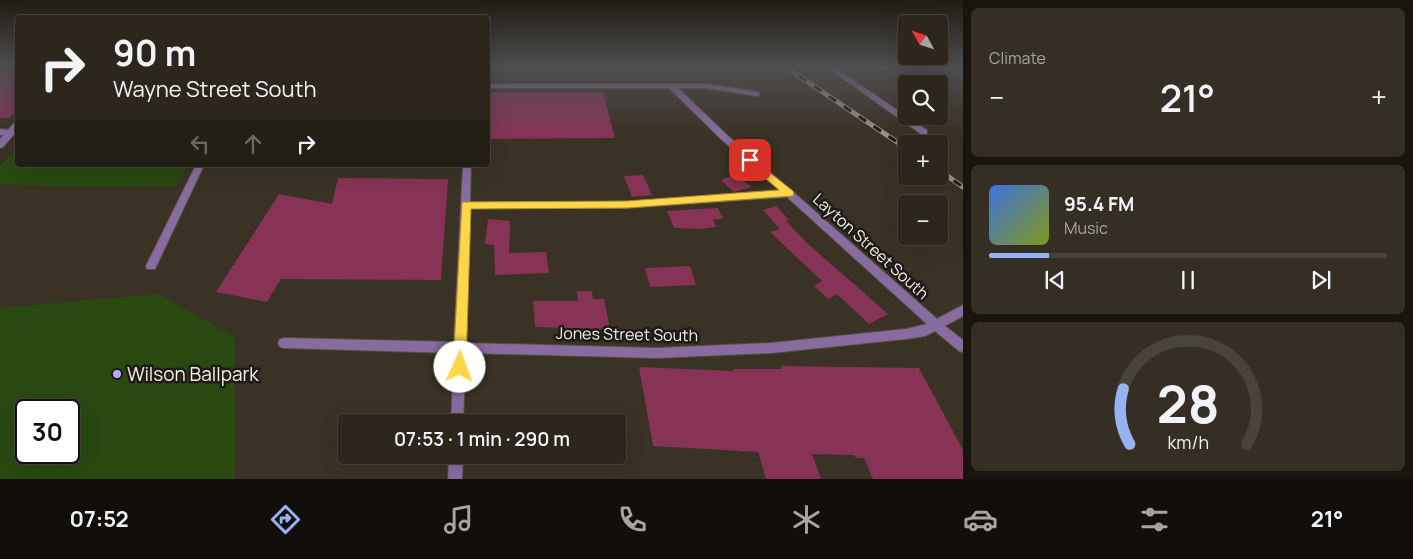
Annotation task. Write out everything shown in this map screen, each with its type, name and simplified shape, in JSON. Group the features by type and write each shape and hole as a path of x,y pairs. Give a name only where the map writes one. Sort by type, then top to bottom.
{"street":[{"name":"Layton Street South","path":"673,88 724,138 789,193 915,308 963,346"},
{"path":"721,88 756,94"},
{"path":"861,88 924,132"},
{"path":"0,145 15,127"},
{"path":"0,132 10,133"},
{"path":"151,266 199,167"},
{"path":"457,414 467,167"},
{"path":"466,205 627,204 789,193"},
{"name":"Jones Street South","path":"284,343 680,353 771,348 906,334 925,331 963,310"},
{"path":"455,479 456,464"}],"green space":[{"path":"15,148 15,167 186,167 176,186 0,185 0,166"},
{"name":"Wilson Ballpark","path":"158,294 235,337 235,479 0,479 0,308"}],"building":[{"path":"0,88 15,88 15,111 9,118 0,118"},
{"path":"490,92 603,92 615,138 490,139"},
{"path":"736,174 751,187 734,192 721,180"},
{"path":"643,175 652,195 632,197 624,176"},
{"path":"338,178 448,179 441,280 281,279 267,302 216,292 279,194 332,204"},
{"path":"776,206 789,220 786,221 807,243 888,314 869,324 837,294 828,299 814,286 822,281 770,232 780,229 763,210"},
{"path":"718,208 723,219 713,219 716,227 700,229 674,228 667,211"},
{"path":"488,219 510,221 509,253 546,252 549,273 495,275 494,245 485,244"},
{"path":"690,266 696,285 650,287 645,268"},
{"path":"577,291 592,291 593,299 604,299 610,329 535,327 533,301 578,301"},
{"path":"781,366 919,368 963,450 963,479 873,479 864,458 856,458 854,455 812,454 821,479 766,479 758,452 653,446 639,367 734,371 733,369 782,369"}],"railway":[{"path":"817,88 898,143"},
{"path":"948,176 963,187"}],"place":[{"name":"Wilson Ballpark","path":"117,374"}],"route":[{"path":"460,367 466,205 627,204 789,193 750,160"}]}
